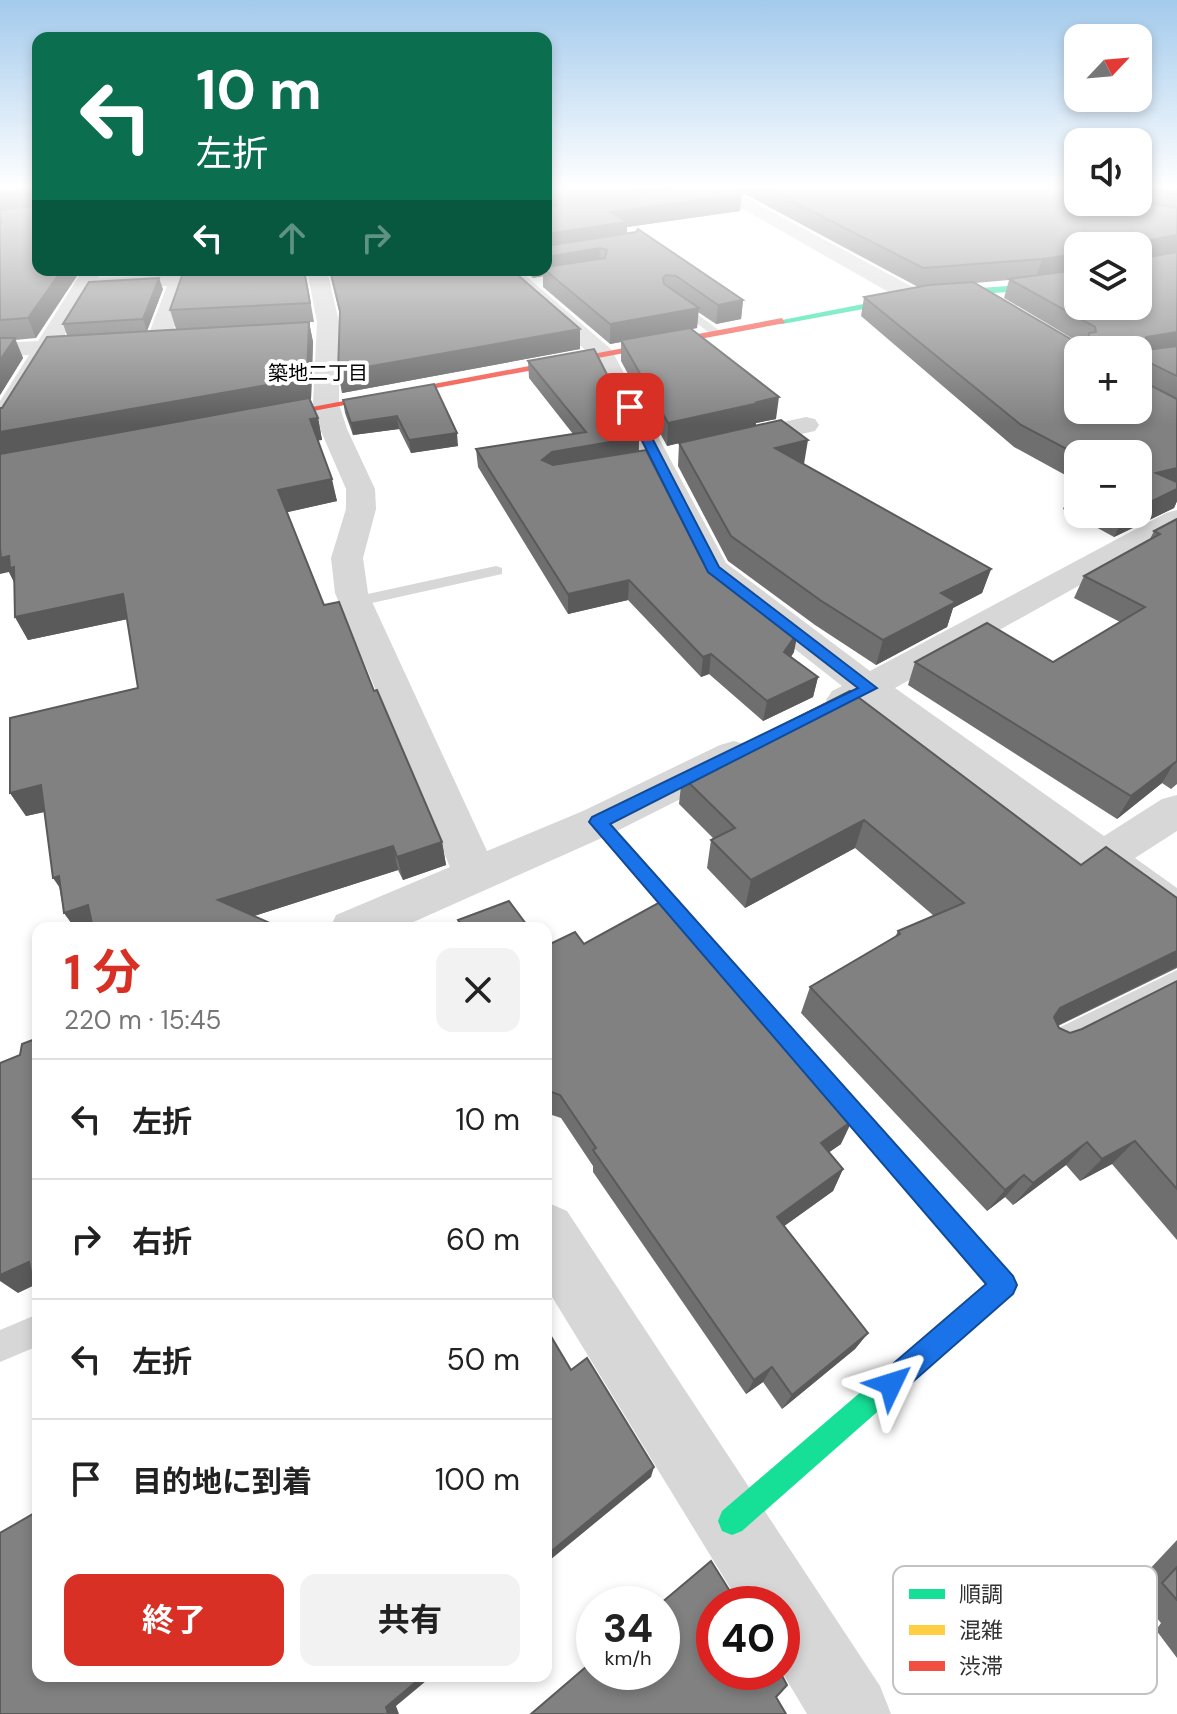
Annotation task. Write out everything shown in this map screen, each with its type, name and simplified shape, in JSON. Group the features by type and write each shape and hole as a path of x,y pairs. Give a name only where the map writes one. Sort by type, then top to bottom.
{"street":[{"path":"854,265 914,297"},
{"path":"320,276 323,284 314,332 326,406 362,490 363,505 347,547 344,569 354,602 476,875"},
{"path":"0,422 89,277 180,279 158,341"},
{"path":"523,279 603,354 672,455 713,569 869,688 1177,912"},
{"path":"233,423 603,354 710,343 914,297 1036,287 1064,282"},
{"path":"973,292 1012,315"},
{"path":"0,350 189,339"},
{"path":"672,455 806,425 781,405"},
{"path":"812,716 869,688 1177,519"},
{"path":"367,922 598,822 769,738"},
{"path":"1104,857 1177,810"},
{"path":"598,822 1004,1285 732,1521"},
{"path":"552,1241 852,1714"}],"lane":[{"path":"669,299 710,343"},
{"path":"354,602 496,571"},
{"path":"1052,1044 1177,980"},
{"path":"0,1346 32,1333"}],"building":[{"path":"0,265 32,265 32,276 58,276 28,318 0,320"},
{"path":"691,265 743,300 718,305 676,276 666,275 664,284 699,308 610,324 552,276 552,266"},
{"path":"917,265 963,265 923,268"},
{"path":"1152,265 1177,265 1177,332 1152,336 1089,336 1089,333 1096,332 1095,327 1082,320 1152,320"},
{"path":"1064,272 1064,310 1009,279"},
{"path":"182,276 305,276 310,303 170,310"},
{"path":"331,276 519,276 580,329 338,372 340,311"},
{"path":"159,278 143,319 63,324 89,282"},
{"path":"973,282 1066,336 1064,424 1152,424 1152,386 1177,399 1177,468 1156,473 1177,482 1177,489 1152,501 1152,440 1064,440 1064,448 1021,425 864,297 929,285"},
{"path":"309,322 307,378 0,432 0,408 47,337"},
{"path":"690,328 779,397 668,423 621,340"},
{"path":"0,338 15,338 0,360"},
{"path":"1177,346 1177,376 1152,364 1152,349"},
{"path":"594,349 639,437 552,452 542,460 553,465 646,450 701,558 798,632 784,652 818,677 767,701 711,654 703,657 629,580 568,594 476,449 586,432 528,361"},
{"path":"434,384 457,433 409,440 397,416 351,423 343,400"},
{"path":"309,398 318,418 310,419 332,479 278,490 324,605 339,602 374,691 377,690 442,842 397,857 393,846 218,900 268,922 92,922 88,905 64,913 59,876 53,878 41,785 10,793 10,718 138,688 123,594 15,617 14,567 10,568 9,556 1,558 0,548 0,454"},
{"path":"781,420 808,440 775,448 991,569 941,593 956,602 883,640 820,600 731,536 679,443"},
{"path":"1177,519 1177,761 1131,796 915,662 987,623 1053,662 1145,607 1084,576 1160,534 1154,531"},
{"path":"850,691 1081,865 1106,847 1177,898 1177,951 1060,1008 1054,1017 1059,1028 1070,1033 1177,981 1177,1189 1135,1141 1102,1159 1087,1142 1033,1183 1024,1175 1005,1190 810,987 900,934 898,931 964,903 864,820 751,880 711,840 735,828 682,776"},
{"path":"509,901 525,922 459,922"},
{"path":"662,901 852,1121 821,1143 843,1169 777,1217 868,1333 792,1395 772,1367 754,1380 593,1150 596,1148 560,1095 552,1092 552,943 575,932 584,944"},
{"path":"32,1040 32,1277 29,1262 0,1275 0,1063 20,1055 22,1044"},
{"path":"552,1338 571,1370 587,1358 654,1467 552,1551"},
{"path":"32,1514 32,1682 416,1682 386,1707 388,1714 0,1714 0,1533"},
{"path":"711,1561 727,1586 696,1586 696,1690 782,1690 776,1697 786,1714 531,1714 576,1675 576,1690 680,1690 680,1587"},
{"path":"1177,1567 1177,1600 1162,1583"}],"traffic: fast":[{"path":"782,321 924,295 1036,287 1064,282"},
{"path":"732,1521 893,1381"}],"traffic: slow":[{"path":"866,1128 1004,1285 893,1381"}],"traffic: jam":[{"path":"254,419 782,321"},
{"path":"598,822 866,1128"}],"district":[{"name":"築地二丁目","path":"318,373"}],"route":[{"path":"630,407 713,569 869,688 598,822 1004,1285 891,1384"}]}
